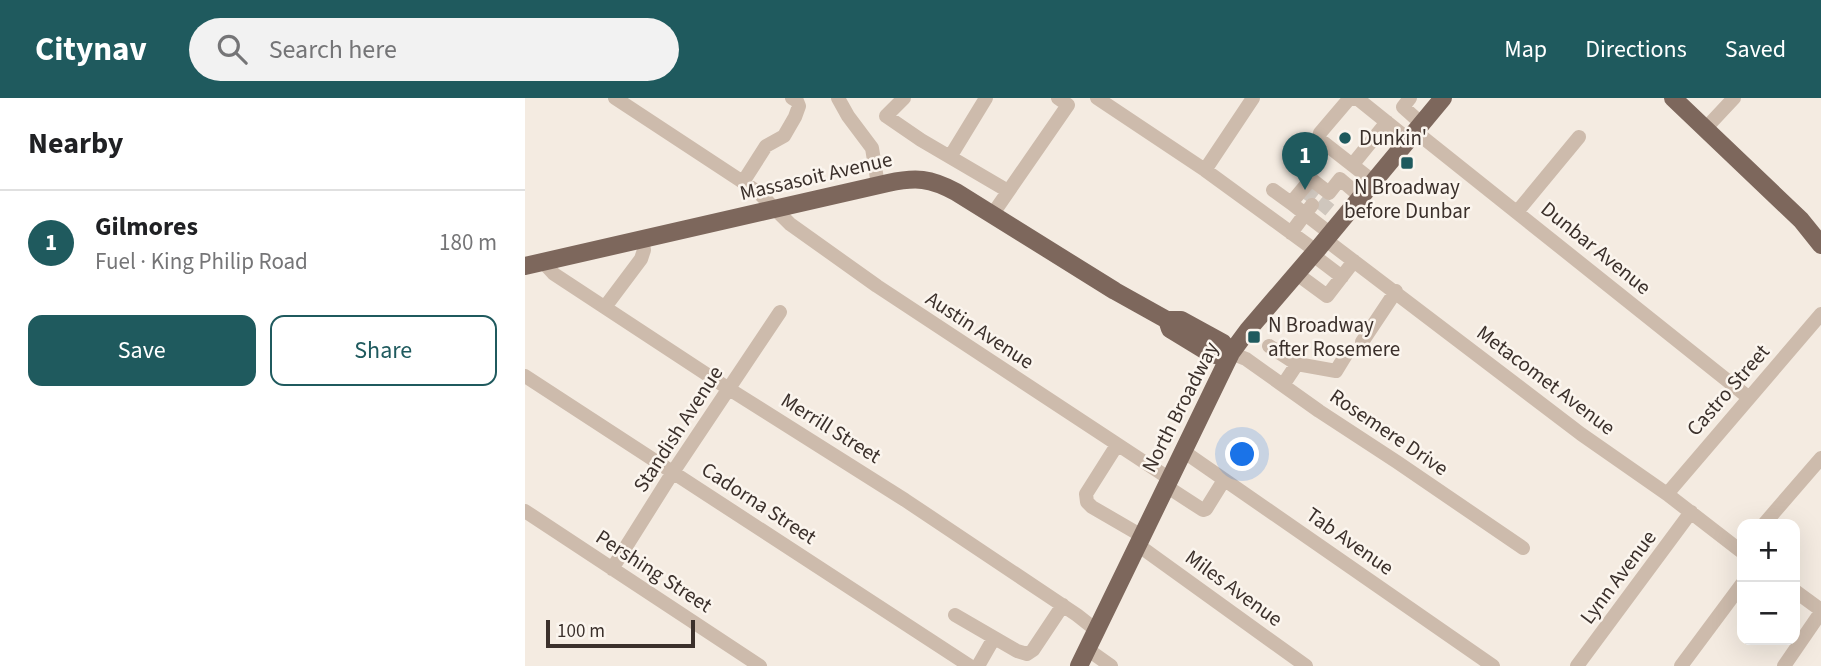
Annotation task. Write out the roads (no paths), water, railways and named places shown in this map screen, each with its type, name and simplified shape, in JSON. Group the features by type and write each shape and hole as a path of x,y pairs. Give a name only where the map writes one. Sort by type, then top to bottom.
{"main road":[{"path":"1673,98 1819,237"},
{"name":"North Broadway","path":"1079,666 1231,353 1416,132 1439,100"},
{"name":"Massasoit Avenue","path":"534,264 878,185 910,179 930,180 956,192 1115,291 1167,320 1181,320 1223,343 1231,353"}],"street":[{"name":"Austin Avenue","path":"615,98 758,192 790,224 877,286 1117,445 1203,510 1224,480"},
{"path":"743,182 766,146 784,136 799,106 792,98"},
{"path":"838,98 872,148 878,185"},
{"path":"904,98 886,116 921,140 1008,191"},
{"path":"950,156 986,98"},
{"path":"992,215 1068,105 1058,98"},
{"path":"1097,98 1205,170 1291,233 1321,245"},
{"path":"1205,170 1253,98"},
{"path":"1410,98 1402,107 1416,132"},
{"path":"1705,129 1734,98"},
{"name":"Dunbar Avenue","path":"1353,164 1319,139 1320,133 1349,99 1358,99 1387,122 1416,132 1748,397"},
{"path":"1374,182 1353,164 1387,122"},
{"path":"1517,212 1579,137"},
{"path":"1291,233 1306,209 1311,179 1323,190 1340,180 1361,197"},
{"path":"1273,190 1306,209 1321,245 1342,277"},
{"path":"605,307 641,260 644,250 642,239"},
{"name":"Metacomet Avenue","path":"1321,245 1354,261 1396,291 1581,434 1737,547"},
{"path":"1297,274 1327,296 1354,261"},
{"name":"Merrill Street","path":"534,264 555,274 729,389 905,500 1096,630"},
{"path":"1362,342 1396,291"},
{"name":"Standish Avenue","path":"612,569 780,312"},
{"name":"Castro Street","path":"1667,494 1821,314"},
{"path":"1269,346 1297,365 1336,370 1347,353"},
{"name":"Rosemere Drive","path":"1231,353 1246,359 1523,548"},
{"path":"1283,385 1297,365"},
{"name":"Cadorna Street","path":"525,376 963,664"},
{"name":"Miles Avenue","path":"1117,445 1086,494 1087,502 1306,666"},
{"name":"Tab Avenue","path":"1183,451 1493,666"},
{"path":"1769,519 1821,458"},
{"name":"Pershing Street","path":"525,511 760,666"},
{"name":"Lynn Avenue","path":"1577,666 1691,512"},
{"path":"1681,666 1737,590"},
{"path":"1784,666 1819,605 1800,594"},
{"path":"955,615 1017,651 1027,654 1033,650 1063,605"},
{"path":"978,666 994,638"},
{"path":"1087,649 1111,666"}],"tunnel":[{"path":"1305,200 1315,187"},
{"path":"1320,211 1330,199"}],"place":[{"name":"Dunkin'","path":"1345,138"},
{"name":"N Broadway before Dunbar","path":"1407,163"},
{"name":"Gilmores","path":"1305,190"},
{"name":"N Broadway after Rosemere","path":"1254,337"}]}
